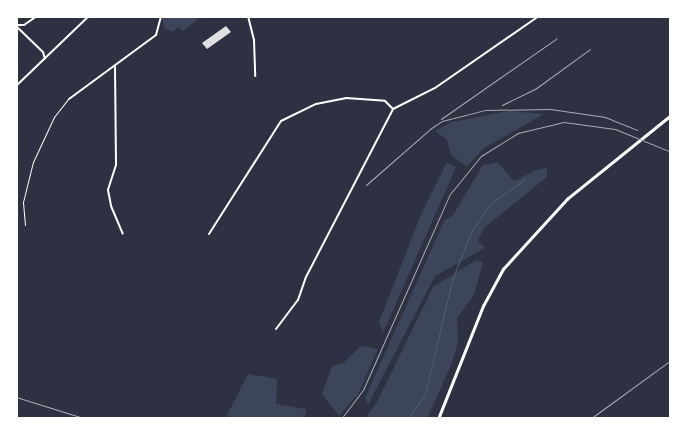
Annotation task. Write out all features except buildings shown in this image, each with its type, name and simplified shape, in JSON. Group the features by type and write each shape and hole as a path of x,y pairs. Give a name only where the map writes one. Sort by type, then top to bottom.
{"street":[{"path":"16,26 24,26 37,16"},
{"path":"16,86 89,16"},
{"path":"69,99 156,35 161,16"},
{"path":"248,16 254,40 256,76"},
{"path":"276,329 298,300 306,277 392,109 435,88 539,16"},
{"path":"16,26 43,52 45,59"},
{"path":"115,67 116,165 108,190 111,206 123,234"},
{"path":"209,234 282,121 316,104 346,98 385,101 392,109"},
{"path":"438,419 483,306 503,269 567,199 671,115"}],"lane":[{"path":"25,225 23,202 33,162 54,117 69,99"}],"shaded area":[{"path":"162,16 202,16 183,31 178,27 173,32 164,28"},
{"path":"508,111 544,114 484,148 467,167 451,155 447,140 435,131 452,122"},
{"path":"447,162 456,167 383,333 379,322 422,212"},
{"path":"497,162 514,181 539,169 547,168 547,177 484,228 478,241 485,248 435,276 368,405 365,398 444,221 453,215 483,165"},
{"path":"476,260 483,262 474,295 457,318 458,343 451,365 427,419 365,419 378,400 433,287"},
{"path":"361,346 378,349 358,394 339,416 322,394 332,366 343,363"},
{"path":"248,374 277,379 276,404 307,409 304,419 225,419"}],"waterway":[{"path":"407,419 425,395 452,280 472,230 491,203 525,179"}],"railway":[{"path":"441,119 557,38"},
{"path":"502,105 535,89 590,49"},
{"path":"366,185 430,129 442,121 485,110 550,109 605,117 638,130"},
{"path":"341,419 363,390 450,194 481,156 518,133 564,122 615,129 671,152"},
{"path":"590,419 671,360"},
{"path":"16,397 86,419"}]}
